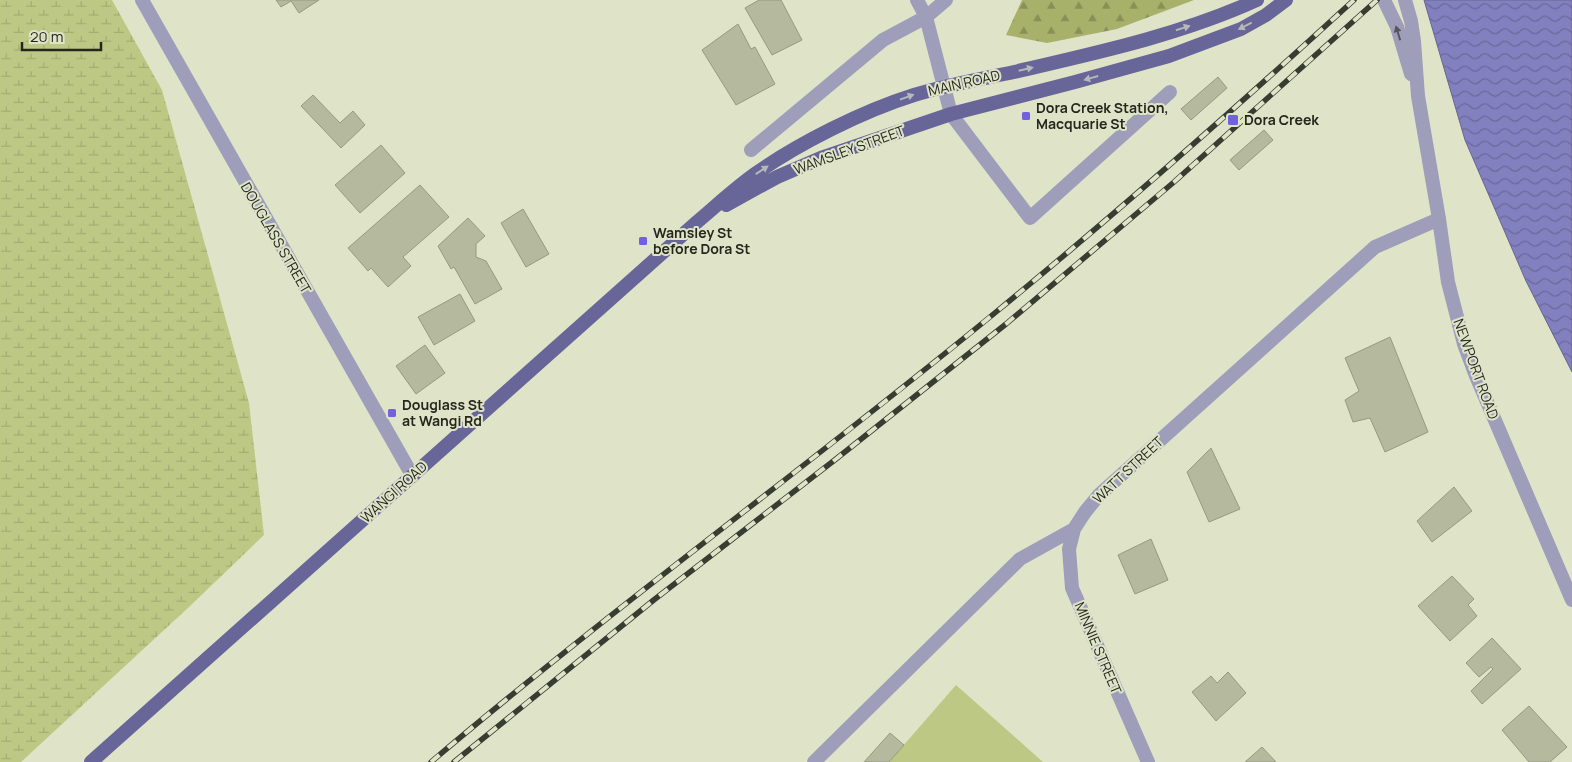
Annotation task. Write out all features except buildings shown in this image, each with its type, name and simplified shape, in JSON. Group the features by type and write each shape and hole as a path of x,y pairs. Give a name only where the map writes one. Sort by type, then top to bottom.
{"main road":[{"name":"MAIN ROAD","path":"697,222 755,174 782,156 824,133 880,108 914,95 944,87 1080,57 1167,34 1257,0"},
{"name":"MAIN ROAD","path":"951,114 1169,56 1241,29 1266,15 1286,0"},
{"name":"WAMSLEY STREET","path":"697,222 777,177 820,158 951,114"},
{"name":"WANGI ROAD","path":"91,762 697,222"}],"street":[{"name":"DOUGLASS STREET","path":"142,0 412,475"},
{"path":"917,0 926,17 951,114 1030,218 1170,92"},
{"path":"751,150 883,40 926,17 946,0"},
{"name":"NEWPORT ROAD","path":"1384,0 1397,27 1418,96"},
{"name":"NEWPORT ROAD","path":"1405,0 1411,21 1418,96 1448,282 1464,344 1572,600"},
{"name":"WATT STREET","path":"814,762 1020,559 1074,529 1099,495 1375,247 1439,219"},
{"name":"MINNIE STREET","path":"1074,529 1069,549 1072,588 1148,762"}],"green space":[{"path":"0,0 112,0 162,90 249,403 264,535 21,762 0,762"},
{"path":"1022,0 1194,0 1117,29 1047,43 1006,35"},
{"path":"956,685 1043,762 889,762"}],"water":[{"path":"1424,0 1572,0 1572,372 1526,281 1465,140"}],"railway":[{"path":"431,762 571,647 996,312 1177,159 1354,0"},
{"path":"454,762 655,599 1006,324 1174,182 1377,0"}],"place":[{"name":"Dora Creek Station, Macquarie St","path":"1026,116"},
{"name":"Dora Creek","path":"1233,120"},
{"name":"Wamsley St before Dora St","path":"643,241"},
{"name":"Douglass St at Wangi Rd","path":"392,413"}]}
